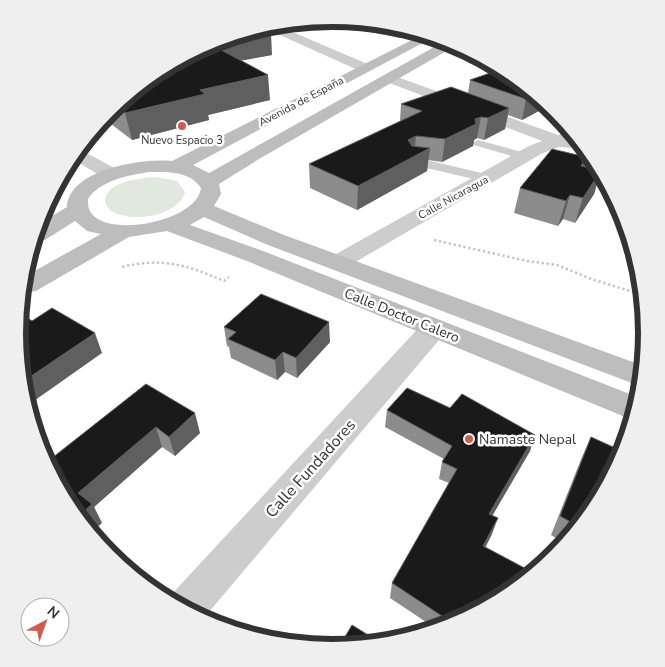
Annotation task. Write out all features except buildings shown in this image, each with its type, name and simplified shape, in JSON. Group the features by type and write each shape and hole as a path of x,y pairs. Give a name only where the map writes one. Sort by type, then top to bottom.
{"street":[{"path":"280,32 365,68"},
{"name":"Avenida de España","path":"175,167 420,41"},
{"name":"Avenida de España","path":"208,182 252,155 442,48"},
{"path":"389,78 564,138"},
{"name":"Calle Nicaragua","path":"337,263 525,156 564,138"},
{"path":"82,157 111,174"},
{"path":"175,167 196,172 208,182 211,195 202,208 189,218 170,226 155,229 123,231 101,228 85,220 78,210 77,202 81,194 98,180 111,174 136,168 175,167"},
{"name":"Calle Doctor Calero","path":"202,208 276,240 636,374"},
{"path":"45,230 78,210"},
{"name":"Calle Doctor Calero","path":"170,226 255,256 630,407"},
{"path":"31,284 123,231"},
{"name":"Calle Fundadores","path":"189,604 434,328"}],"lane":[{"path":"478,143 525,156"},
{"path":"414,164 486,178"}],"path":[{"path":"426,238 527,261 557,265 594,280 636,293"},
{"path":"74,259 108,275 122,267 141,262 164,261 185,264 224,281 255,256"}],"shaded area":[{"path":"156,177 177,181 185,192 181,201 163,212 152,216 140,217 118,214 110,210 106,205 107,194 118,185 134,180"}],"place":[{"name":"Nuevo Espacio 3","path":"182,126"},
{"name":"Namaste Nepal","path":"469,439"}]}
